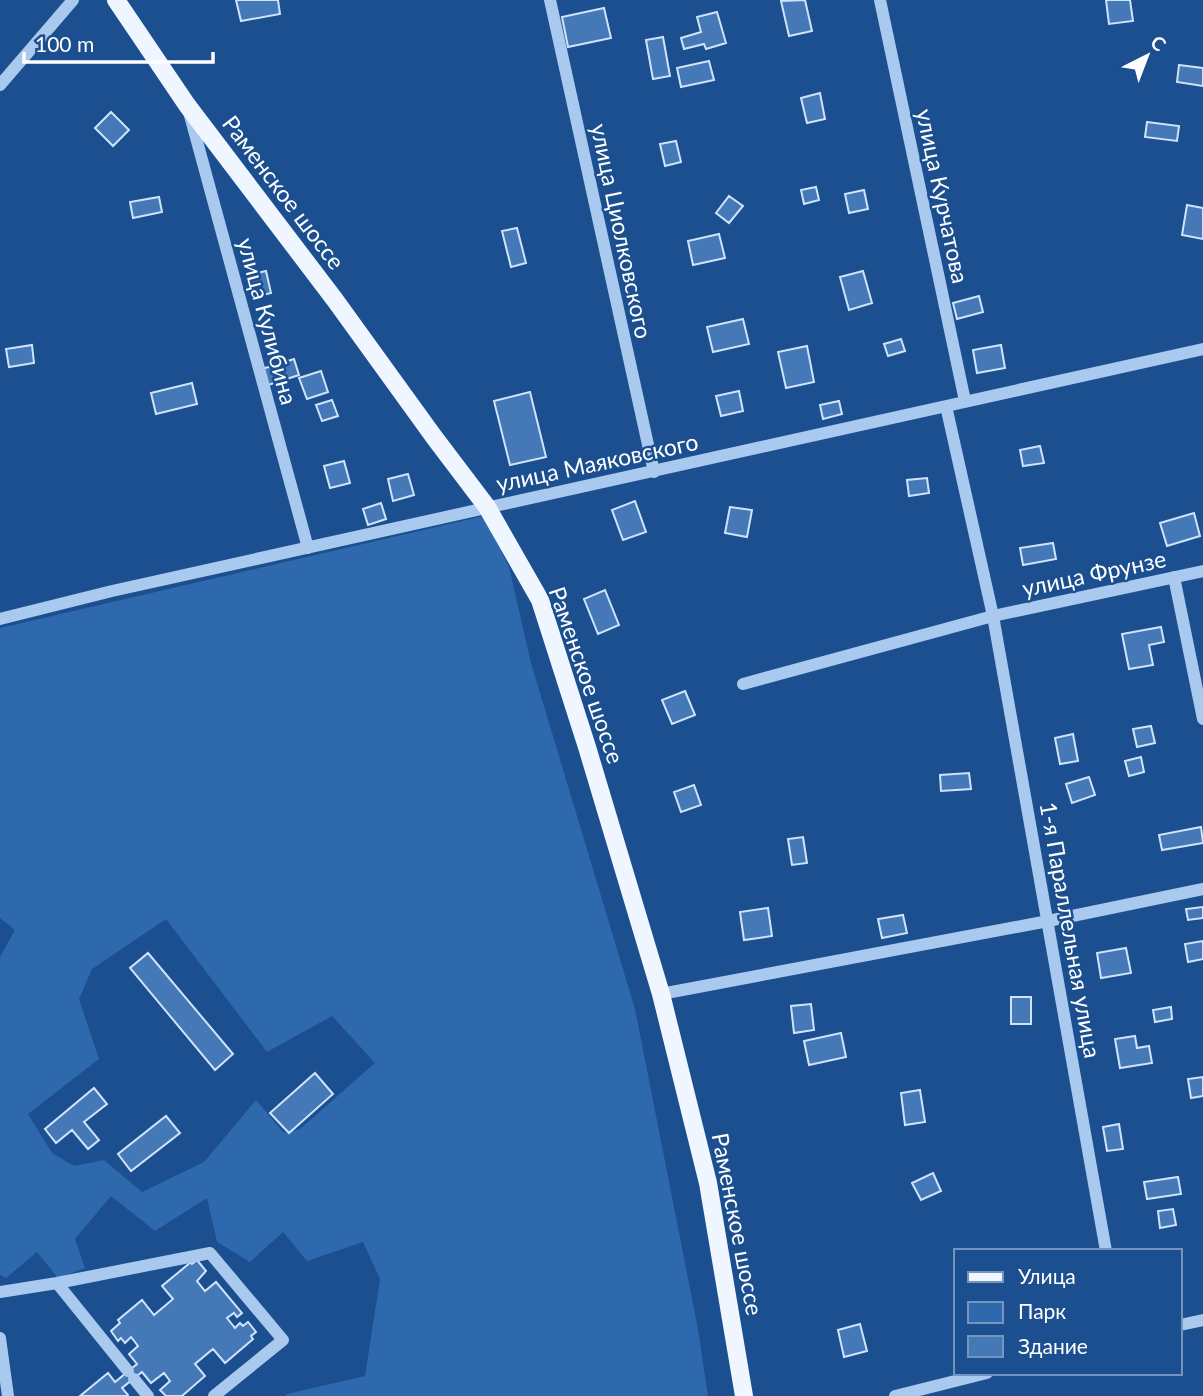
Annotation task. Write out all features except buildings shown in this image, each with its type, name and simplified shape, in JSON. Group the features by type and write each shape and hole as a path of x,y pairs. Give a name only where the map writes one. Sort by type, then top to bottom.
{"main road":[{"name":"Раменское шоссе","path":"116,0 187,105 487,507 540,600 662,994 708,1183 744,1396"}],"street":[{"path":"0,85 73,0"},
{"name":"улица Циолковского","path":"550,0 654,472"},
{"name":"улица Курчатова","path":"880,0 965,401"},
{"name":"улица Кулибина","path":"187,105 307,548"},
{"name":"улица Маяковского","path":"0,618 1203,349"},
{"path":"946,406 993,616"},
{"name":"улица Фрунзе","path":"743,684 993,616 1203,571"},
{"path":"1174,577 1203,719"},
{"name":"1-я Параллельная улица","path":"993,616 1106,1249"},
{"path":"662,994 1203,889"},
{"path":"0,1292 210,1253 283,1340 214,1396"},
{"path":"57,1283 148,1396"},
{"path":"1182,1325 1203,1320"},
{"path":"0,1338 8,1396"},
{"path":"895,1396 979,1375"}],"green space":[{"path":"484,516 509,567 531,663 635,1009 698,1329 708,1396 286,1396 365,1376 380,1279 363,1242 307,1261 283,1232 250,1262 217,1242 207,1198 155,1231 111,1196 75,1239 85,1268 58,1278 37,1252 6,1278 0,1275 0,957 15,930 0,918 0,628","holes":["166,919 267,1052 332,1016 375,1063 300,1129 284,1133 256,1100 204,1162 142,1192 104,1160 74,1166 52,1153 28,1114 99,1059 79,999 92,969"]}]}
